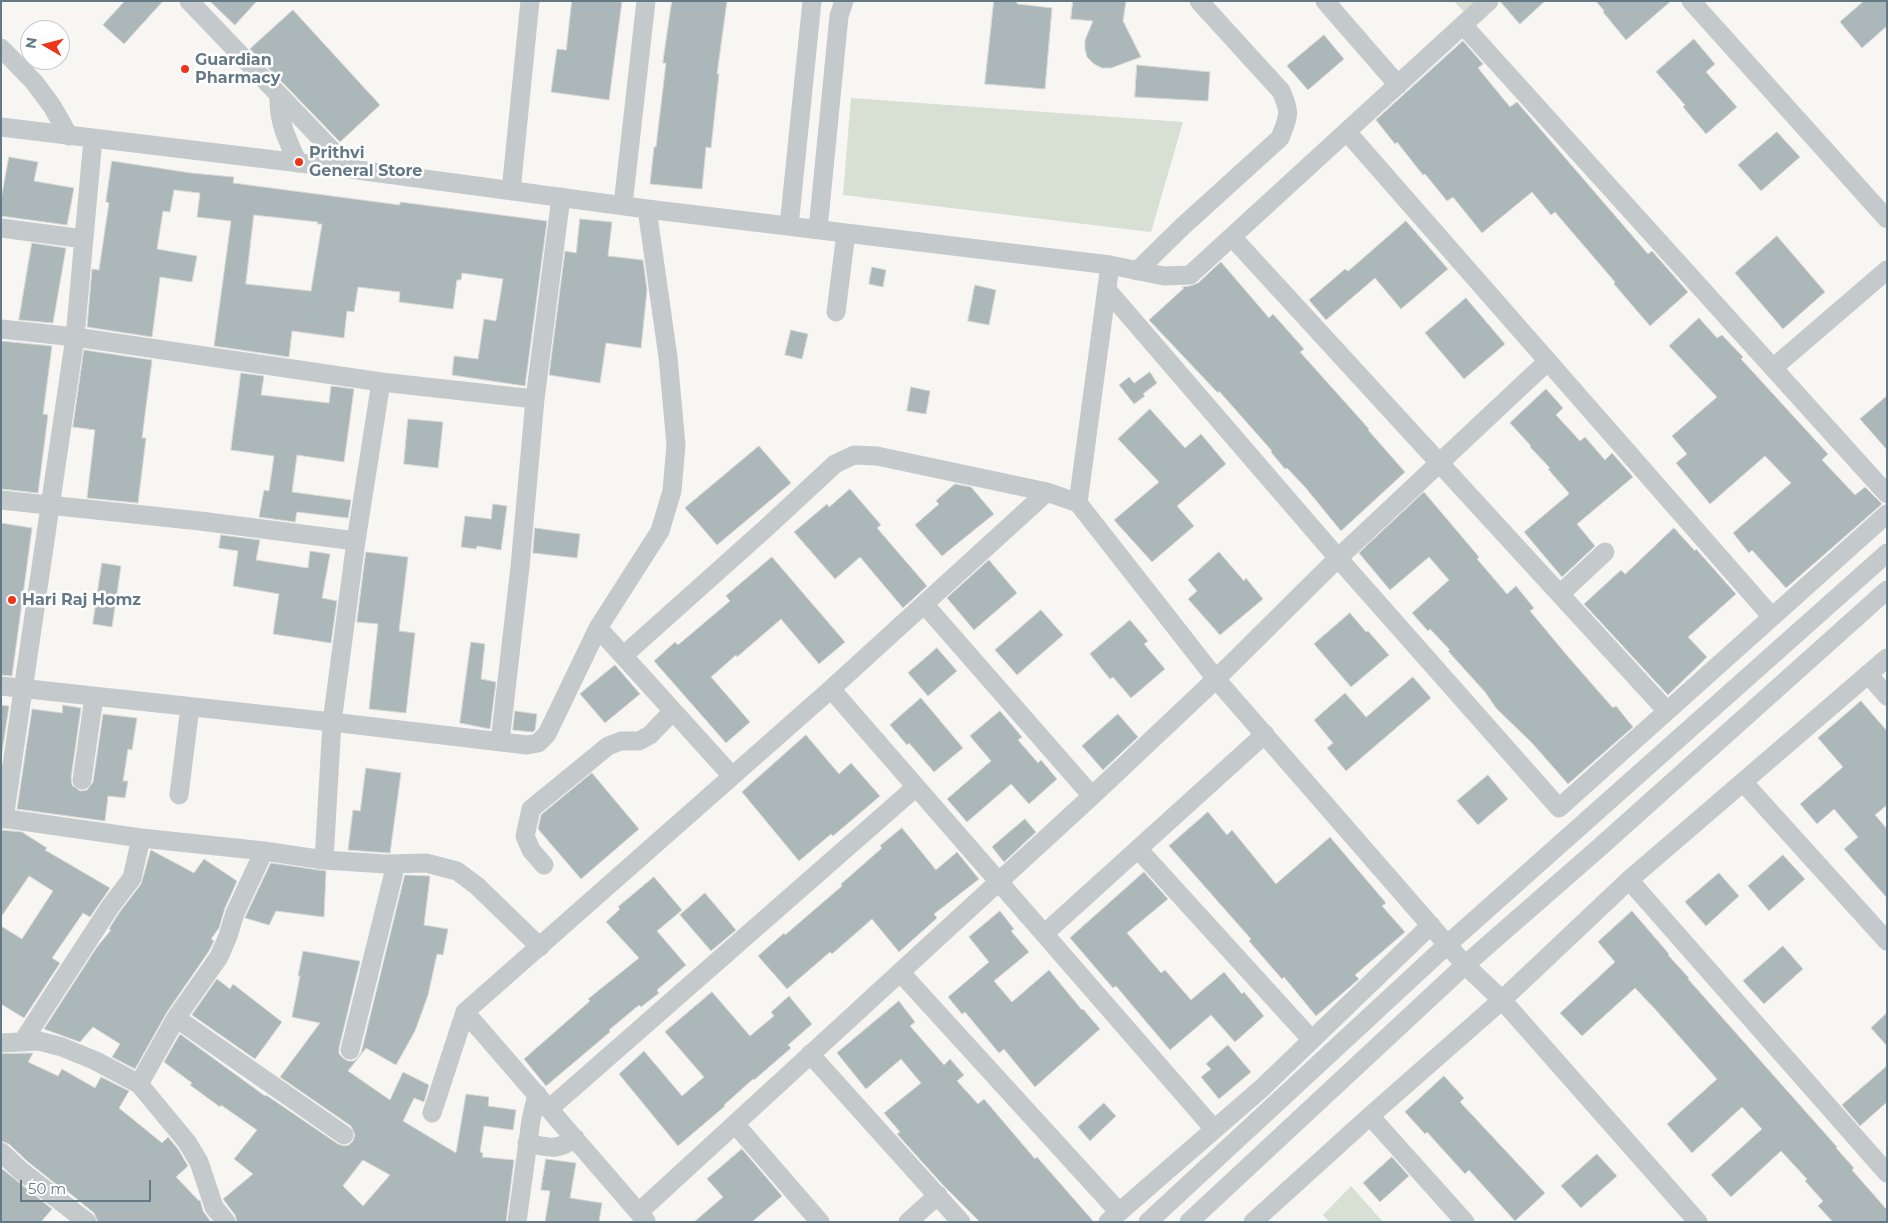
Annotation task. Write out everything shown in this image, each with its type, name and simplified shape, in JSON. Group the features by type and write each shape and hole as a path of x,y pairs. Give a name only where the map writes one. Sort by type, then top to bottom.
{"street":[{"path":"190,1 350,169"},
{"path":"511,191 530,1"},
{"path":"623,205 646,1"},
{"path":"789,226 812,1"},
{"path":"818,229 840,16 844,1"},
{"path":"1137,270 1280,138 1288,119 1289,108 1281,91 1199,1"},
{"path":"1325,1 1398,85"},
{"path":"1,127 350,169 647,209 1110,265 1164,276 1190,275 1489,1"},
{"path":"1691,1 1887,219"},
{"path":"1463,25 1887,494"},
{"path":"1,48 34,82 52,106 69,136"},
{"path":"279,95 278,112 284,132 298,163"},
{"path":"1347,132 1772,617"},
{"path":"94,139 75,337 24,689 3,818 141,838 264,851 324,860 396,864 426,863 457,871 477,886 540,947"},
{"path":"500,742 520,567 535,399 561,197"},
{"path":"1,686 527,745 538,743 547,734 598,628 660,531 672,491 676,445 668,357 647,209"},
{"path":"1,228 84,239"},
{"path":"836,312 846,233"},
{"path":"1232,237 1667,711"},
{"path":"1078,503 1110,265"},
{"path":"1773,368 1887,270"},
{"path":"1107,290 1338,558 1559,808 1887,514"},
{"path":"1,329 75,337 381,382 535,399"},
{"path":"465,1012 643,1217 734,1124 1092,796 1216,679 1338,558 1548,361"},
{"path":"324,860 332,722 356,540 381,382"},
{"path":"623,656 765,530 835,464 854,455 877,456 1047,492 1078,503 1216,679 1465,965 1502,1000 1698,1222"},
{"path":"432,1113 465,1012 924,605 1047,492"},
{"path":"1,500 356,540"},
{"path":"1560,594 1605,552"},
{"path":"1148,1222 1448,944 1887,553"},
{"path":"1189,1222 1465,965 1600,848 1887,590"},
{"path":"924,605 1092,796"},
{"path":"598,628 732,776"},
{"path":"1254,1222 1370,1116 1502,1000 1629,880 1887,658"},
{"path":"1868,674 1887,696"},
{"path":"831,688 1214,1129"},
{"path":"82,780 94,697"},
{"path":"179,795 190,707"},
{"path":"544,865 531,850 525,836 531,809 608,746 621,741 638,740 650,735 673,711"},
{"path":"1044,934 1265,734"},
{"path":"1743,782 1887,941"},
{"path":"550,1108 916,787"},
{"path":"23,1041 110,907 132,878 141,838"},
{"path":"1138,849 1311,1039"},
{"path":"139,1084 176,1018 219,957 235,913 264,851"},
{"path":"350,1050 396,864"},
{"path":"1629,880 1887,1173"},
{"path":"900,972 1113,1217 1262,1088 1431,925"},
{"path":"176,1018 344,1134"},
{"path":"1,1043 39,1041 62,1047 96,1061 139,1084 187,1142 199,1162 212,1214 226,1222"},
{"path":"810,1054 961,1222"},
{"path":"517,1222 537,1094"},
{"path":"1370,1116 1465,1222"},
{"path":"734,1124 820,1222"},
{"path":"528,1144 552,1148 563,1146 575,1138"},
{"path":"1,1152 20,1170 88,1222"},
{"path":"908,1222 938,1196"}],"shaded area":[{"path":"1454,1 1483,1 1470,19"},
{"path":"851,98 1183,122 1151,232 843,195"},
{"path":"1351,1186 1383,1222 1329,1222 1323,1215"}],"building":[{"path":"125,1 163,1 124,44 103,25"},
{"path":"210,1 257,1 235,25"},
{"path":"572,1 622,1 609,100 551,92 557,49 566,50"},
{"path":"672,1 727,1 717,74 719,74 711,148 706,147 702,189 650,184 654,147 656,147 666,63 663,63"},
{"path":"994,1 1015,1 1018,4 1052,8 1045,89 985,84"},
{"path":"1073,1 1126,1 1123,21 1141,57 1111,68 1102,68 1094,64 1087,57 1085,49 1085,40 1093,21 1071,19"},
{"path":"1500,1 1545,1 1520,24"},
{"path":"1596,1 1671,1 1626,40"},
{"path":"1864,1 1887,1 1887,26 1862,48 1840,22"},
{"path":"293,10 380,105 340,142 250,49"},
{"path":"1324,35 1344,59 1308,90 1287,66"},
{"path":"1694,39 1715,64 1706,72 1737,107 1706,134 1683,107 1685,105 1656,72"},
{"path":"1463,41 1483,64 1478,68 1510,107 1517,102 1648,254 1652,251 1688,292 1650,326 1555,212 1551,215 1532,192 1482,233 1453,197 1447,201 1397,142 1395,144 1376,120"},
{"path":"1137,65 1210,72 1208,101 1135,97"},
{"path":"1777,132 1800,157 1761,191 1738,165"},
{"path":"9,157 38,162 34,181 74,188 67,225 1,216 1,200"},
{"path":"112,161 191,173 234,177 233,183 400,205 400,202 547,221 525,386 452,375 454,356 478,359 484,319 496,321 503,279 462,273 461,280 457,280 453,309 399,302 400,292 358,287 354,312 347,311 344,338 292,331 289,357 214,346 231,221 197,217 200,193 174,190 170,212 163,211 157,249 197,256 192,282 160,277 152,337 87,327 92,269 99,270 109,203 106,202","holes":["254,215 318,222 317,224 322,224 311,291 246,284"]},
{"path":"580,219 612,222 608,256 643,260 647,290 641,348 606,343 600,383 549,375 565,251 576,253"},
{"path":"1406,221 1448,269 1401,309 1375,278 1326,320 1309,300 1345,269 1348,271"},
{"path":"1777,236 1825,292 1783,329 1735,273"},
{"path":"32,243 66,248 53,323 19,320"},
{"path":"1221,262 1269,318 1273,314 1304,349 1300,352 1405,472 1341,531 1305,487 1287,468 1285,469 1272,451 1219,391 1218,393 1149,320 1184,288 1182,287 1198,283"},
{"path":"872,267 886,270 883,287 869,284"},
{"path":"975,285 996,290 989,325 968,321"},
{"path":"1466,298 1505,344 1464,379 1425,333"},
{"path":"1699,318 1717,338 1722,335 1743,357 1741,359 1828,454 1822,460 1855,495 1865,487 1882,504 1786,588 1752,550 1749,553 1733,533 1791,483 1765,456 1710,504 1676,463 1687,454 1672,436 1717,397 1669,346"},
{"path":"791,330 808,334 802,359 785,355"},
{"path":"1,341 52,346 43,414 48,415 38,493 1,489"},
{"path":"84,350 152,360 142,438 146,438 138,503 87,498 95,430 73,427"},
{"path":"1150,372 1157,383 1143,394 1145,396 1134,404 1119,385 1129,377 1134,383"},
{"path":"241,373 264,376 261,395 329,403 331,386 354,389 344,462 297,455 292,492 351,500 348,518 297,512 295,522 259,517 264,490 269,491 274,456 231,450"},
{"path":"911,387 930,391 926,414 907,411"},
{"path":"1546,389 1563,408 1556,415 1580,441 1585,437 1605,460 1612,453 1633,477 1577,524 1595,546 1562,577 1524,532 1569,494 1548,469 1550,468 1510,423"},
{"path":"1887,396 1887,450 1860,419"},
{"path":"1150,409 1185,448 1201,434 1226,464 1177,506 1194,526 1152,562 1114,520 1159,482 1118,439"},
{"path":"408,419 443,422 438,468 404,464"},
{"path":"759,446 791,483 717,545 685,508"},
{"path":"955,484 971,487 994,514 942,556 915,525 939,504 936,501"},
{"path":"850,489 881,525 877,528 927,586 903,608 860,557 835,579 794,532 827,504 829,507"},
{"path":"1424,492 1479,557 1477,559 1507,594 1516,586 1534,608 1530,611 1613,708 1616,706 1633,727 1568,784 1533,744 1496,708 1485,692 1448,651 1450,650 1430,629 1428,631 1412,613 1449,580 1429,557 1390,590 1359,553"},
{"path":"493,504 507,506 501,550 477,546 476,549 461,547 465,516 491,519"},
{"name":"Hari Raj Homz","path":"1,523 32,528 12,676 1,675"},
{"path":"535,528 580,534 577,558 533,553"},
{"path":"1674,528 1695,551 1696,549 1736,594 1688,637 1707,657 1668,695 1584,604 1621,570 1625,574"},
{"path":"221,535 260,540 256,560 308,568 310,551 330,554 322,598 337,601 331,643 273,634 279,594 233,586 238,551 219,548"},
{"path":"366,552 408,557 399,631 415,633 406,713 369,709 378,624 357,622"},
{"path":"1219,552 1244,581 1246,578 1263,599 1220,635 1188,599 1197,591 1188,580"},
{"path":"772,557 845,642 819,664 781,619 737,657 736,655 711,677 750,722 726,743 654,661 675,642 678,645 730,601 726,596"},
{"path":"989,560 1017,593 974,630 947,598"},
{"path":"102,563 121,566 112,627 93,624"},
{"path":"1041,610 1063,635 1017,675 995,650"},
{"path":"1350,613 1389,655 1351,687 1314,644"},
{"path":"1130,620 1148,641 1144,644 1165,669 1131,698 1113,677 1110,679 1090,654"},
{"path":"471,642 485,644 481,679 496,682 490,729 460,723"},
{"path":"937,648 957,671 928,696 908,673"},
{"path":"615,665 640,694 605,723 580,694"},
{"path":"1413,677 1431,698 1346,771 1327,748 1333,743 1314,720 1345,693 1366,717"},
{"path":"921,698 963,748 934,772 909,743 907,745 890,725"},
{"path":"1861,701 1887,731 1887,805 1875,815 1887,829 1887,898 1844,849 1858,837 1834,809 1817,824 1800,804 1843,767 1818,738"},
{"path":"1,705 9,706 1,760"},
{"path":"63,705 81,708 71,778 72,785 80,791 87,790 93,782 103,714 137,718 132,750 128,749 123,781 128,781 125,798 108,796 105,821 17,809 32,709 62,713"},
{"path":"515,711 537,714 535,730 533,732 513,730"},
{"path":"1000,711 1022,737 1018,740 1038,763 1041,760 1057,779 1029,804 1011,784 967,822 947,799 991,761 970,736"},
{"path":"1118,714 1138,737 1103,770 1082,746"},
{"path":"806,735 839,774 851,763 880,796 833,836 831,834 799,861 742,792"},
{"path":"366,768 401,773 390,853 348,850 353,810 360,811"},
{"path":"592,773 639,829 581,879 538,829 541,815"},
{"path":"1488,775 1508,799 1478,825 1457,801"},
{"path":"1208,812 1227,835 1232,830 1276,884 1330,837 1386,903 1382,906 1405,932 1355,975 1359,979 1316,1016 1284,977 1282,979 1249,941 1251,939 1169,846"},
{"path":"1025,819 1036,832 1004,862 992,847"},
{"path":"902,828 936,870 957,852 979,879 934,914 937,918 899,952 872,919 832,954 830,952 787,989 758,956 842,886 841,884 882,848 880,846"},
{"path":"1,830 22,832 47,848 45,850 110,888 90,917 83,913 52,958 60,963 24,1018 1,1004 1,926 22,939 53,891 29,876 1,917"},
{"path":"151,850 194,873 204,859 237,881 225,908 219,928 211,939 214,941 209,951 167,1012 135,1069 112,1057 120,1044 93,1027 80,1042 44,1029 97,947 111,930 109,929 119,913 141,884"},
{"path":"1783,855 1805,879 1769,911 1748,886"},
{"path":"271,863 326,871 324,917 276,911 269,925 245,918"},
{"path":"1144,872 1168,899 1127,933 1161,973 1165,970 1191,1000 1224,972 1242,994 1244,992 1264,1016 1235,1042 1211,1015 1170,1050 1116,986 1113,988 1070,938"},
{"path":"1719,873 1739,896 1706,926 1685,902"},
{"path":"405,875 430,876 424,925 448,929 443,955 437,954 428,995 415,1031 396,1065 366,1048 348,1071 390,1100 403,1072 429,1085 424,1102 414,1098 403,1121 456,1153 466,1094 489,1097 488,1106 516,1110 513,1130 484,1126 480,1152 483,1153 482,1157 514,1160 506,1222 237,1222 235,1215 223,1199 253,1174 234,1159 257,1130 221,1105 220,1107 190,1085 192,1083 164,1062 180,1034 265,1096 338,1144 349,1145 355,1135 351,1126 280,1077 320,1023 292,1017 303,951 360,961 339,1054 348,1061 354,1061 361,1053","holes":["363,1160 390,1175 363,1206 343,1186"]},
{"path":"654,877 682,910 657,931 686,965 657,990 659,993 641,1007 639,1005 546,1086 524,1059 590,1001 588,999 639,958 606,922 620,909 618,907"},
{"path":"705,893 736,930 711,951 680,915"},
{"path":"1000,911 1014,929 1011,931 1029,952 994,981 1012,1002 1049,970 1100,1029 1035,1087 1004,1049 999,1053 965,1012 962,1014 948,997 989,962 969,937"},
{"path":"1632,911 1688,979 1837,1147 1854,1168 1852,1170 1887,1210 1887,1222 1833,1222 1818,1206 1823,1201 1805,1181 1807,1179 1781,1151 1731,1197 1711,1175 1762,1129 1742,1107 1692,1153 1667,1124 1717,1079 1655,1009 1635,988 1582,1036 1560,1013 1615,962 1598,942"},
{"path":"1783,946 1803,969 1764,1004 1743,981"},
{"path":"217,979 230,989 233,984 282,1022 255,1059 192,1015"},
{"path":"712,992 750,1036 774,1016 771,1012 789,996 812,1024 788,1045 791,1048 678,1146 619,1074 644,1051 682,1096 704,1077 665,1032"},
{"path":"899,1001 915,1022 910,1026 944,1065 950,1059 964,1075 957,1081 978,1104 984,1099 1035,1159 1037,1157 1094,1222 980,1222 943,1185 897,1134 900,1132 884,1113 921,1083 901,1059 866,1089 837,1053"},
{"path":"1887,1013 1887,1046 1871,1028"},
{"path":"1228,1045 1251,1072 1219,1099 1201,1077 1211,1069 1206,1064"},
{"path":"33,1053 28,1062 58,1076 62,1069 95,1088 101,1077 129,1091 119,1108 162,1143 168,1137 178,1149 188,1166 176,1177 200,1200 203,1211 211,1222 98,1222 94,1213 27,1161 9,1144 1,1141 1,1054"},
{"path":"1887,1066 1887,1102 1860,1126 1842,1105"},
{"path":"1444,1076 1464,1098 1460,1102 1545,1193 1515,1221 1469,1170 1465,1174 1427,1132 1425,1134 1405,1112"},
{"path":"1104,1103 1116,1116 1090,1141 1078,1127"},
{"path":"742,1149 782,1196 752,1222 694,1222 723,1197 707,1179"},
{"path":"1597,1154 1617,1176 1581,1208 1561,1186"},
{"path":"1392,1157 1409,1176 1380,1202 1363,1183"},
{"path":"546,1159 576,1163 570,1198 602,1203 599,1222 545,1222 550,1191 541,1190"},
{"path":"1,1168 52,1209 41,1222 1,1222"}],"place":[{"name":"Guardian Pharmacy","path":"185,69"},
{"name":"Prithvi General Store","path":"299,162"},
{"name":"Hari Raj Homz","path":"12,600"}]}
